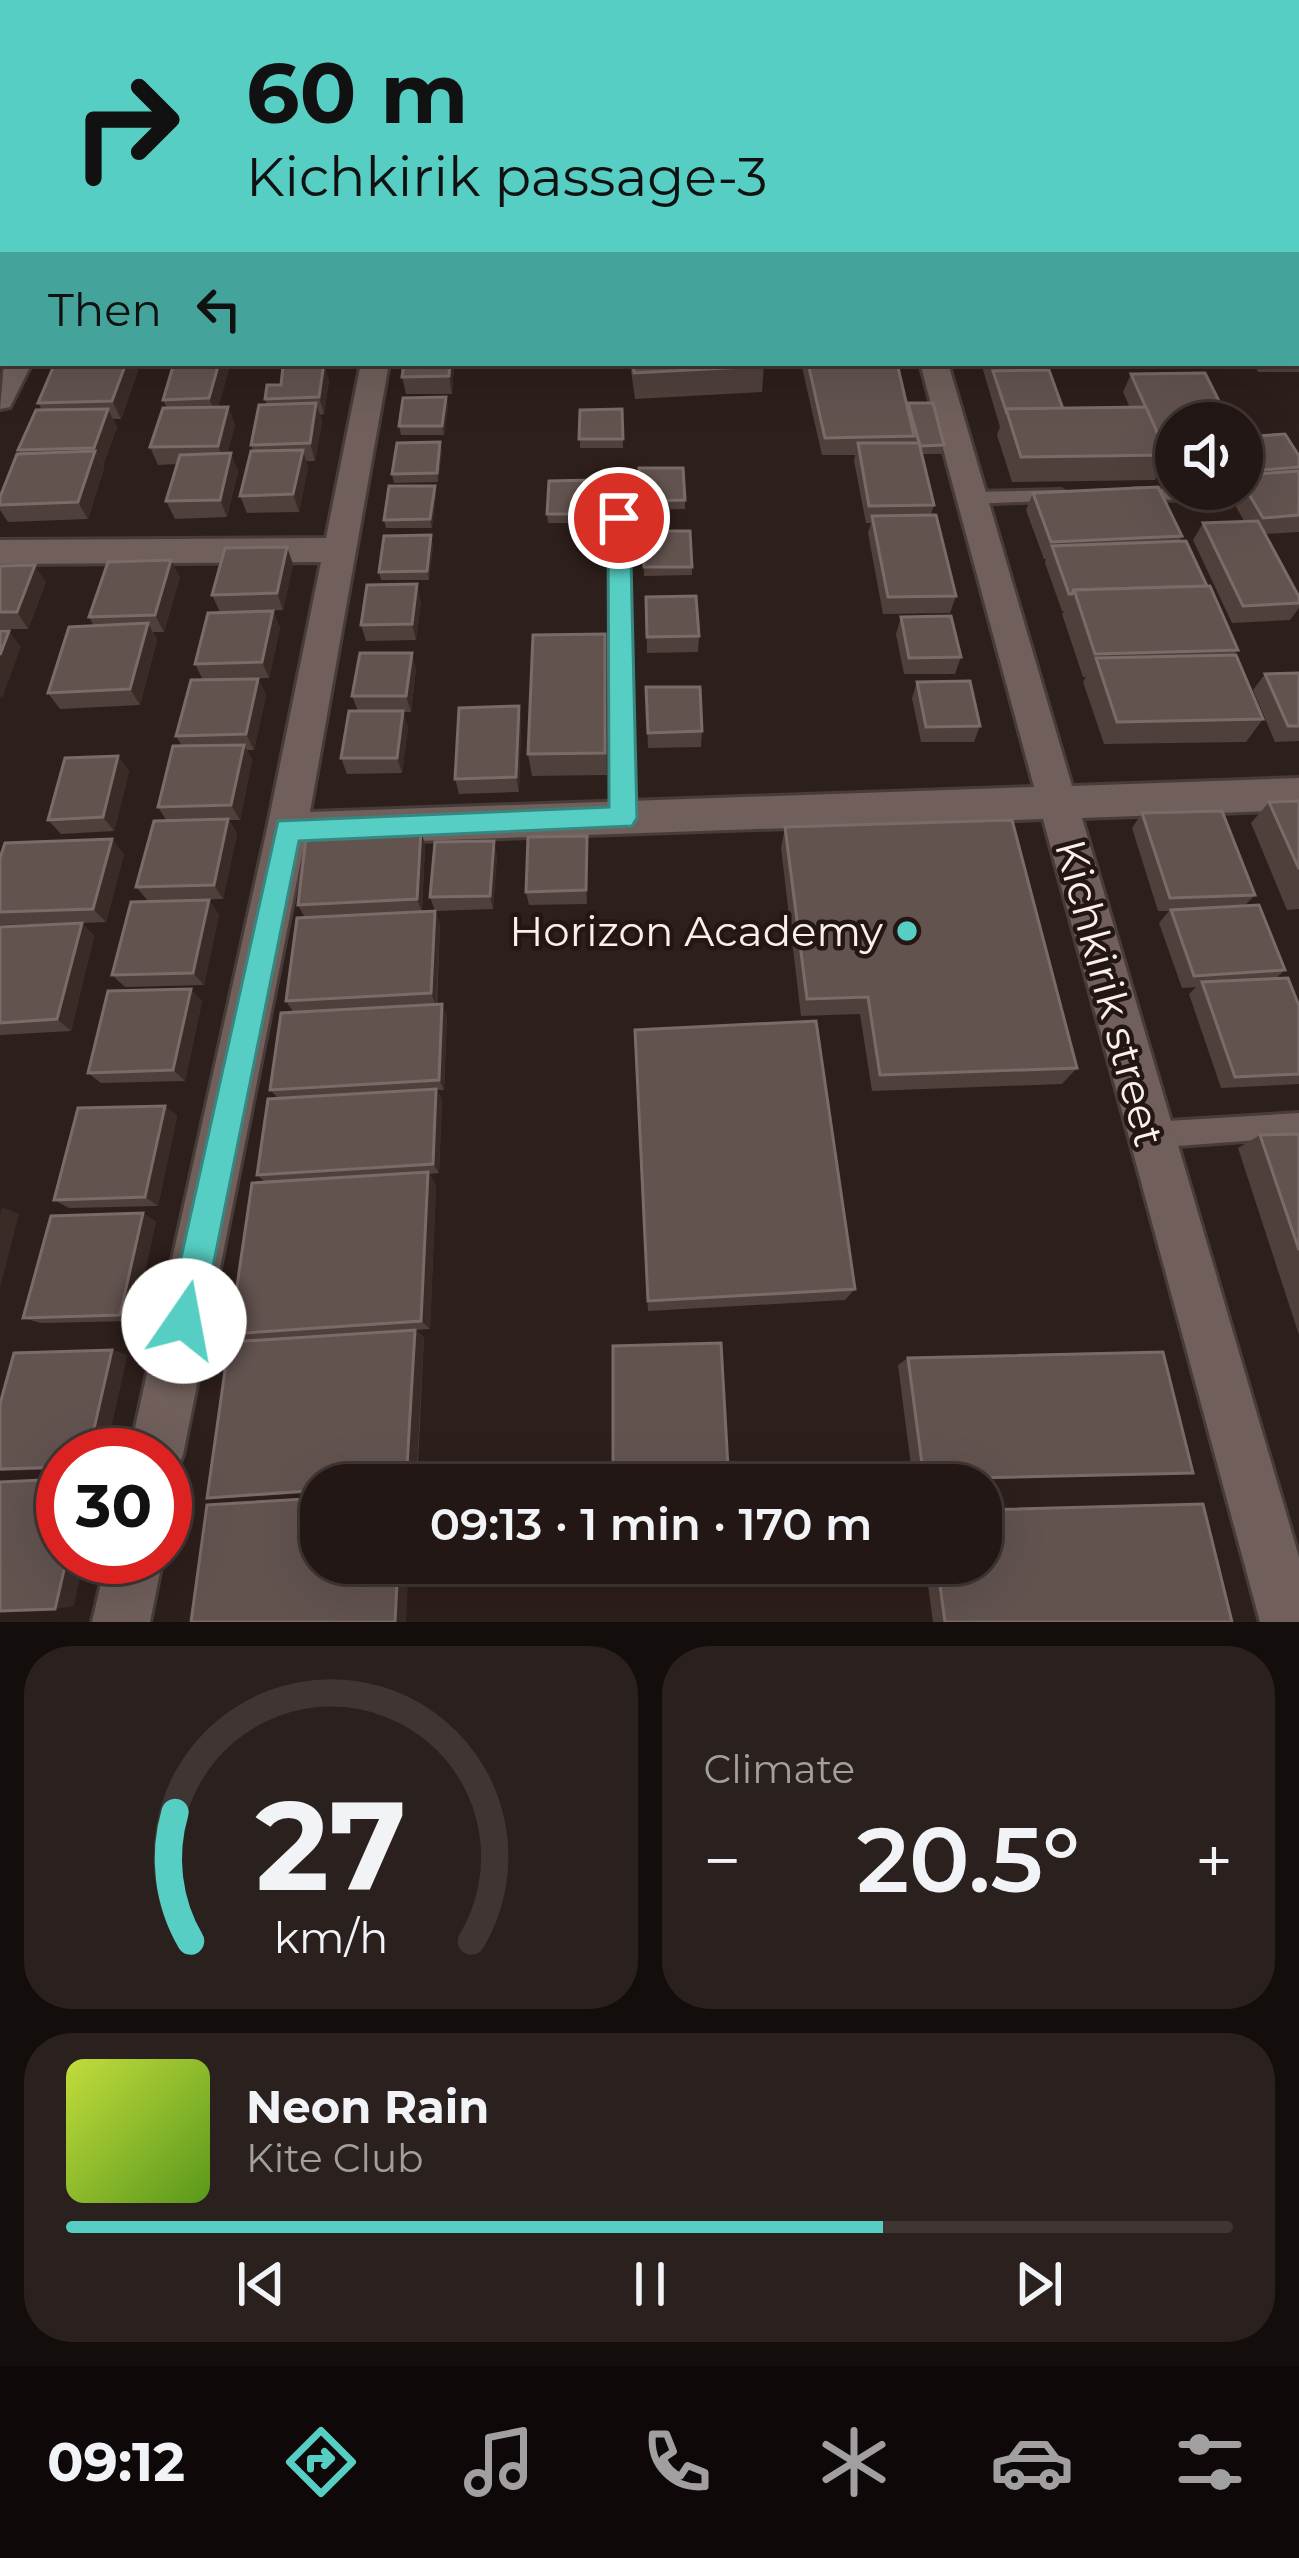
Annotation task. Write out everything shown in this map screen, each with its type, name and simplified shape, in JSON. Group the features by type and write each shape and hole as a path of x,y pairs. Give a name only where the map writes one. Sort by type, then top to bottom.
{"street":[{"path":"0,400 17,366"},
{"path":"162,1428 287,829 375,366"},
{"name":"Kichkirik street","path":"935,366 1289,1622"},
{"path":"0,551 343,550"},
{"path":"287,829 1299,794"},
{"path":"121,1622 129,1584"}],"lane":[{"path":"618,476 623,818"},
{"path":"1115,496 1155,495"},
{"path":"971,498 1091,496"},
{"path":"1149,1135 1299,1125"}],"building":[{"path":"54,366 125,366 112,401 38,403"},
{"path":"173,366 218,366 209,398 163,400"},
{"path":"283,366 324,366 319,397 265,399 267,385 281,385"},
{"path":"404,366 450,366 449,376 402,377"},
{"path":"633,366 765,366 634,373"},
{"path":"809,366 898,366 914,436 825,438"},
{"path":"1049,370 1063,409 1006,409 1007,414 993,371"},
{"path":"1205,373 1220,402 1155,402 1155,428 1131,374"},
{"path":"446,397 442,426 399,426 403,398"},
{"path":"316,403 310,443 251,445 259,405"},
{"path":"908,403 933,403 944,445 920,446"},
{"path":"228,407 218,446 150,447 163,408"},
{"path":"1146,407 1155,428 1155,455 1021,457 1006,409"},
{"path":"108,409 94,448 18,450 36,410"},
{"path":"622,409 623,439 579,439 580,410"},
{"path":"1285,434 1299,456 1299,467 1263,470 1263,436"},
{"path":"440,442 437,473 392,474 397,443"},
{"path":"858,443 919,443 934,505 869,506"},
{"path":"303,450 293,494 240,496 251,451"},
{"path":"95,451 78,502 0,505 17,454"},
{"path":"231,453 220,500 166,501 180,455"},
{"path":"639,468 683,468 685,500 639,501"},
{"path":"1299,471 1299,515 1263,518 1258,510 1263,510 1263,474"},
{"path":"594,480 594,514 547,514 549,481"},
{"path":"389,486 435,486 430,519 384,520"},
{"path":"1155,487 1155,510 1169,510 1182,536 1051,542 1033,493"},
{"path":"936,515 956,596 888,597 872,516"},
{"path":"1258,521 1299,603 1243,606 1203,523"},
{"path":"643,531 690,531 692,567 644,567"},
{"path":"431,535 427,571 379,572 384,536"},
{"path":"1186,541 1207,586 1074,590 1069,594 1052,546"},
{"path":"287,547 277,593 212,595 225,548"},
{"path":"171,560 155,615 89,617 108,562"},
{"path":"35,565 17,612 0,612 0,566"},
{"path":"417,584 412,624 361,625 367,585"},
{"path":"1210,586 1238,650 1095,654 1074,590"},
{"path":"696,596 699,636 647,637 646,597"},
{"path":"273,611 262,662 195,664 208,613"},
{"path":"951,616 961,657 909,658 901,617"},
{"path":"148,623 130,689 48,693 69,627"},
{"path":"0,631 9,631 0,655"},
{"path":"605,634 605,753 528,754 533,635"},
{"path":"360,653 412,653 406,696 352,696"},
{"path":"1236,655 1263,719 1117,722 1096,658"},
{"path":"1299,673 1299,726 1288,726 1265,674"},
{"path":"258,679 246,734 176,736 191,680"},
{"path":"970,681 980,726 926,727 917,682"},
{"path":"646,687 700,687 702,731 648,733"},
{"path":"519,706 516,777 455,779 459,708"},
{"path":"349,711 403,711 397,758 341,758"},
{"path":"244,745 231,805 158,807 173,746"},
{"path":"118,756 103,817 48,820 65,758"},
{"path":"1299,801 1299,869 1269,802"},
{"path":"1222,811 1255,895 1170,898 1142,813"},
{"path":"228,819 214,885 136,887 154,821"},
{"name":"Horizon Academy","path":"1012,820 1077,1068 880,1075 868,997 807,999 785,827"},
{"path":"421,830 417,899 298,905 306,837"},
{"path":"587,836 586,890 526,892 528,837"},
{"path":"112,839 93,909 0,912 0,858 5,843"},
{"path":"494,841 490,896 430,897 435,842"},
{"path":"209,900 193,973 112,975 131,902"},
{"path":"1259,905 1285,970 1194,976 1171,910"},
{"path":"435,911 431,993 286,1001 297,918"},
{"path":"82,923 57,1019 0,1023 0,927"},
{"path":"1288,978 1299,1006 1299,1074 1235,1077 1202,982"},
{"path":"191,989 173,1070 88,1073 108,991"},
{"path":"442,1004 439,1080 270,1090 281,1013"},
{"path":"816,1021 855,1289 648,1301 635,1030"},
{"path":"436,1089 433,1164 257,1175 268,1099"},
{"path":"165,1106 145,1197 54,1200 78,1108"},
{"path":"1299,1134 1299,1250 1260,1135"},
{"path":"428,1172 421,1321 230,1334 252,1183"},
{"path":"143,1213 120,1315 23,1318 51,1216"},
{"path":"415,1330 407,1464 300,1464 300,1491 207,1498 229,1342"},
{"path":"721,1343 728,1464 613,1464 613,1346"},
{"path":"112,1350 94,1428 36,1428 36,1468 0,1469 0,1404 14,1353"},
{"path":"1163,1352 1193,1473 1002,1477 1002,1464 922,1464 908,1358"},
{"path":"36,1480 36,1584 61,1584 55,1609 0,1611 0,1482"},
{"path":"300,1499 300,1584 397,1584 395,1622 191,1622 207,1505"},
{"path":"1203,1504 1232,1622 945,1622 940,1584 1002,1584 1002,1509"}],"place":[{"name":"Horizon Academy","path":"907,931"}],"route":[{"path":"184,1321 287,829 623,818 619,518"}]}
